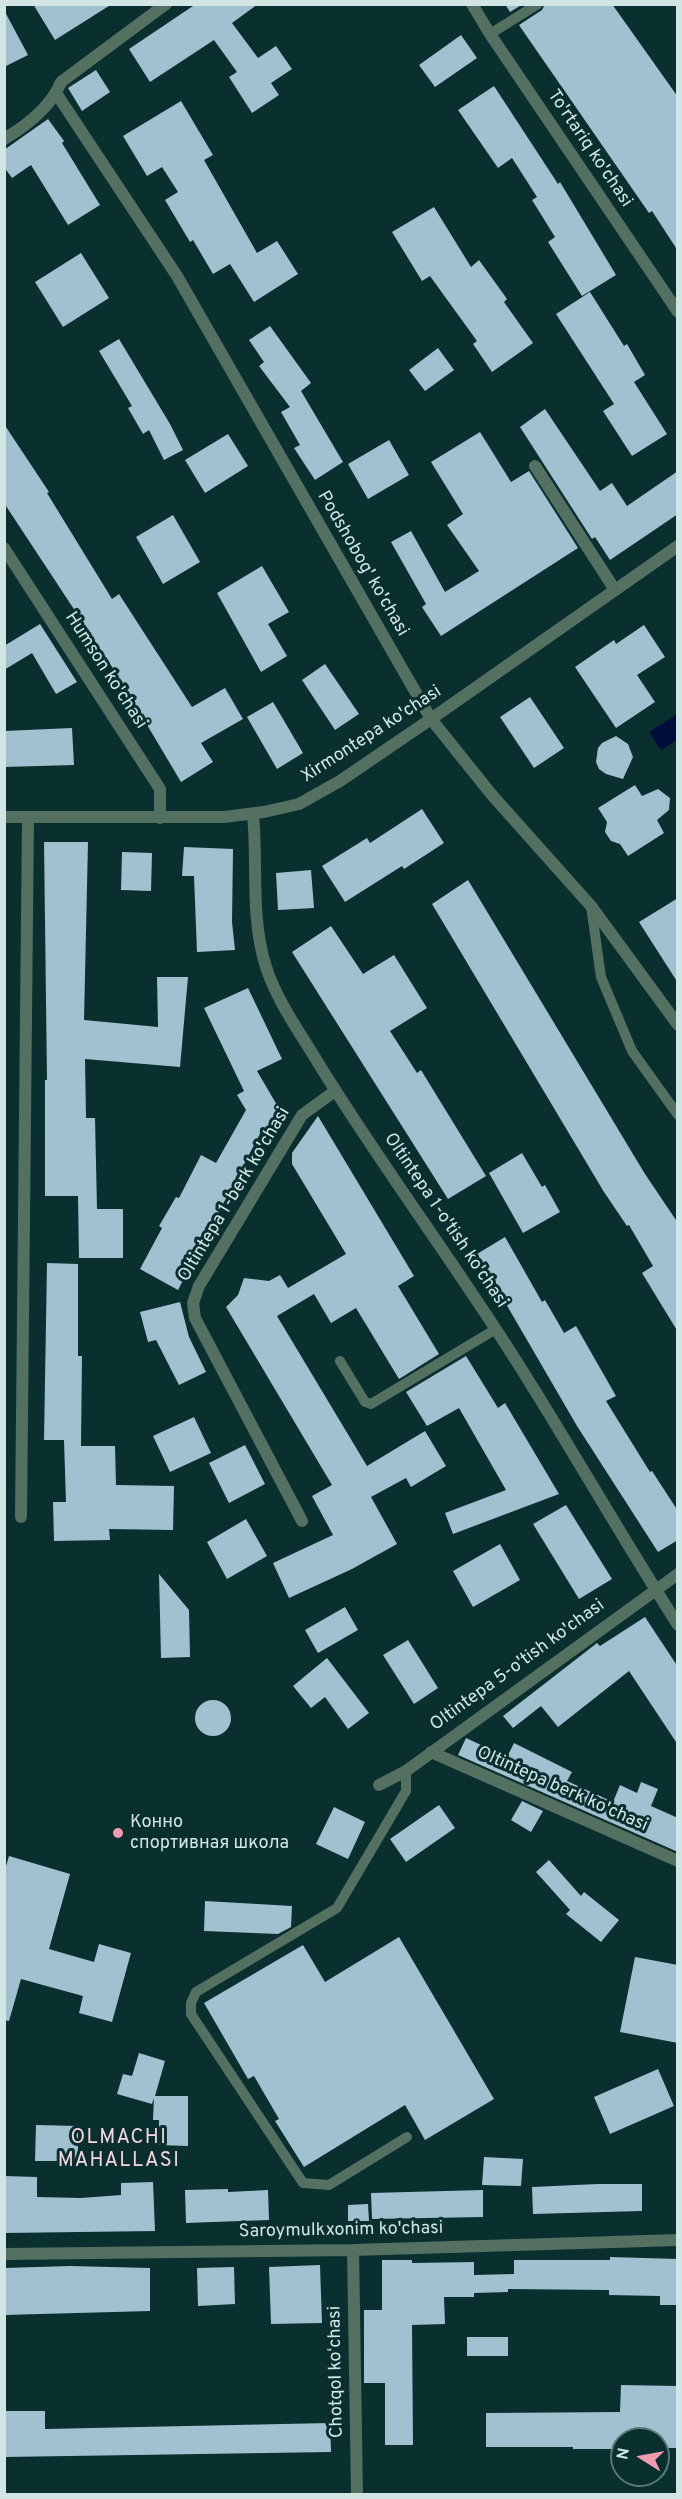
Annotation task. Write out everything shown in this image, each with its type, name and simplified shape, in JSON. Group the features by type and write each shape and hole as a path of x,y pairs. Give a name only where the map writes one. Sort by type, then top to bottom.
{"street":[{"path":"4,139 26,126 56,93 61,82 166,4"},
{"name":"To'rtariq ko'chasi","path":"472,4 678,312"},
{"name":"Podshobog' ko'chasi","path":"56,93 177,276 431,719 492,795 591,906 678,1025"},
{"path":"535,466 615,590"},
{"name":"Xirmontepa ko'chasi","path":"4,817 160,818 253,814 287,808 319,794 431,719 678,546"},
{"name":"Humson ko'chasi","path":"4,548 160,789 160,818"},
{"name":"Oltintepa 1-o'tish ko'chasi","path":"253,814 255,917 259,943 267,970 282,1004 335,1091 544,1403 678,1625"},
{"path":"21,1518 28,817"},
{"name":"Oltintepa 1-berk ko'chasi","path":"302,1521 195,1318 193,1303 199,1286 302,1115 335,1091"},
{"name":"Oltintepa 5-o'tish ko'chasi","path":"379,1785 406,1771 678,1574"},
{"name":"Oltintepa berk ko'chasi","path":"431,1752 678,1861"},
{"name":"Saroymulkxonim ko'chasi","path":"4,2254 353,2250 678,2240"},
{"name":"Chotqol koʻchasi","path":"353,2250 357,2494"}],"lane":[{"path":"490,34 538,4"},
{"path":"591,906 601,977 632,1051 678,1115"},
{"path":"340,1361 365,1402 371,1404 496,1329"},
{"path":"406,1771 406,1791 337,1908 196,1992 191,2014 303,2183 329,2185 407,2137"}],"shaded area":[{"path":"677,714 677,740 661,750 649,732"}],"building":[{"path":"33,4 112,4 55,40"},
{"path":"196,4 258,4 232,23 258,58 276,46 292,69 271,83 279,95 252,113 229,77 237,72 214,40 150,82 129,49"},
{"path":"505,4 523,4 510,12"},
{"path":"545,4 612,4 678,97 678,251 652,211 649,213 519,25 542,10"},
{"path":"4,10 28,55 4,67"},
{"path":"461,35 477,58 435,87 419,65"},
{"path":"96,70 110,92 82,111 68,88"},
{"path":"494,86 558,184 560,182 616,275 582,296 548,242 555,237 532,200 537,197 512,158 498,168 458,110"},
{"path":"181,101 213,155 204,160 257,253 277,241 298,274 254,302 230,264 213,274 193,240 190,242 165,200 178,192 162,167 147,176 123,136"},
{"path":"48,119 64,141 62,143 100,205 68,225 31,165 12,178 4,167 4,150"},
{"path":"434,207 471,267 479,260 507,299 504,302 533,343 492,372 473,344 477,341 430,276 422,281 392,232"},
{"path":"81,253 109,298 63,327 35,282"},
{"path":"590,292 624,346 627,344 645,375 634,382 667,434 632,456 603,411 614,404 556,314"},
{"path":"270,326 311,383 301,391 343,462 315,480 294,448 300,445 281,412 290,407 259,366 264,362 249,340"},
{"path":"119,339 183,450 164,460 149,430 143,434 128,408 132,406 99,351"},
{"path":"438,348 454,370 425,391 409,370"},
{"path":"545,409 600,491 612,483 627,506 678,471 678,514 610,560 595,537 592,539 520,427"},
{"path":"4,424 49,492 47,493 112,599 119,594 192,707 225,688 243,719 201,743 213,762 181,782 118,676 4,503"},
{"path":"480,432 511,482 529,471 578,548 441,636 422,607 426,604 391,542 411,531 445,592 479,571 447,525 463,514 431,462"},
{"path":"228,434 248,466 205,493 185,460"},
{"path":"389,440 409,475 368,499 348,464"},
{"path":"173,515 200,562 163,584 136,537"},
{"path":"262,566 289,612 268,624 287,656 261,672 217,593"},
{"path":"40,624 77,682 56,694 32,653 4,670 4,646"},
{"path":"644,625 665,657 637,675 655,702 616,728 575,667 614,640 616,644"},
{"path":"325,664 359,714 335,730 302,680"},
{"path":"530,697 564,748 534,768 500,717"},
{"path":"273,702 303,753 277,769 247,717"},
{"path":"72,728 74,765 4,767 4,731"},
{"path":"616,736 628,744 633,757 623,779 606,774 599,769 596,762 598,748 602,743"},
{"path":"635,785 642,796 658,789 670,798 669,810 657,820 664,833 628,856 620,844 611,841 605,832 607,822 598,808"},
{"path":"422,809 444,843 404,869 402,866 345,902 322,866 367,838 370,843"},
{"path":"44,842 88,842 84,1020 158,1027 157,977 188,977 180,1067 85,1059 86,1118 95,1118 97,1209 123,1209 123,1258 79,1258 78,1196 45,1196 45,1080 47,1080"},
{"path":"184,847 233,849 232,922 235,950 197,952 194,876 182,876"},
{"path":"122,852 152,853 151,891 121,890"},
{"path":"311,870 314,908 278,910 276,873"},
{"path":"468,880 645,1174 678,1223 678,1332 642,1273 653,1266 629,1225 627,1226 604,1192 432,904"},
{"path":"678,898 678,983 639,922"},
{"path":"331,926 363,974 394,955 427,1008 390,1031 417,1073 421,1070 486,1176 448,1199 292,952"},
{"path":"248,988 282,1059 257,1071 284,1117 262,1130 178,1290 140,1269 162,1228 159,1226 176,1197 179,1198 201,1155 216,1163 246,1110 237,1095 244,1091 204,1008"},
{"path":"318,1116 414,1276 398,1286 439,1354 399,1379 356,1308 331,1323 314,1294 277,1316 367,1466 425,1431 446,1466 411,1487 406,1478 371,1497 397,1544 352,1569 289,1598 273,1563 333,1535 312,1496 332,1485 226,1307 238,1295 244,1278 269,1281 280,1275 288,1288 346,1254 292,1164 292,1153"},
{"path":"522,1153 542,1187 545,1185 560,1212 523,1233 489,1173"},
{"path":"505,1237 542,1302 545,1300 564,1333 576,1326 616,1396 606,1401 650,1472 652,1471 678,1511 678,1540 658,1552 577,1426 477,1254"},
{"path":"47,1263 78,1264 78,1356 82,1356 81,1446 115,1446 116,1485 174,1486 173,1530 109,1529 110,1540 54,1541 53,1502 66,1502 64,1440 44,1440"},
{"path":"180,1302 189,1337 206,1372 179,1385 156,1340 148,1342 140,1312"},
{"path":"466,1356 498,1408 505,1403 559,1494 453,1534 445,1513 506,1490 459,1408 427,1426 406,1392"},
{"path":"194,1417 211,1453 170,1472 153,1436"},
{"path":"245,1445 265,1484 229,1503 209,1463"},
{"path":"566,1505 612,1579 579,1599 533,1524"},
{"path":"246,1519 267,1556 227,1579 207,1542"},
{"path":"500,1544 520,1580 473,1607 453,1571"},
{"path":"159,1574 189,1610 190,1657 161,1658"},
{"path":"345,1607 358,1630 318,1653 305,1630"},
{"path":"645,1617 678,1667 678,1745 629,1671 558,1727 541,1706 513,1728 503,1716 597,1643 600,1646"},
{"path":"408,1640 438,1688 414,1704 383,1655"},
{"path":"327,1658 369,1713 348,1729 325,1697 311,1708 293,1686"},
{"path":"213,1700 225,1706 231,1718 225,1730 213,1736 201,1730 195,1718 201,1706"},
{"path":"466,1738 507,1757 514,1743 572,1772 567,1781 613,1802 620,1785 637,1793 641,1782 658,1789 651,1806 678,1818 678,1852 458,1755"},
{"path":"522,1801 543,1811 531,1832 511,1820"},
{"path":"439,1805 455,1828 406,1862 390,1839"},
{"path":"334,1807 365,1822 348,1859 316,1844"},
{"path":"9,1856 70,1874 49,1949 94,1962 99,1944 131,1953 112,2022 79,2013 83,1996 21,1979 9,2021 4,2020 4,1873"},
{"path":"549,1860 581,1896 584,1892 619,1920 601,1942 566,1914 570,1910 536,1872"},
{"path":"205,1901 292,1906 291,1927 278,1934 204,1931"},
{"path":"399,1937 494,2099 425,2140 405,2105 304,2167 275,2121 279,2119 254,2076 248,2079 204,2003 303,1945 325,1982"},
{"path":"635,1957 678,1965 678,2043 620,2032"},
{"path":"139,2053 165,2061 155,2096 188,2096 188,2146 159,2145 159,2120 153,2120 154,2098 152,2104 117,2094 123,2074 132,2076"},
{"path":"658,2069 674,2106 610,2134 594,2097"},
{"path":"36,2125 78,2126 78,2161 35,2161"},
{"path":"484,2157 523,2159 521,2186 482,2185"},
{"path":"4,2176 37,2177 37,2197 81,2198 121,2195 121,2183 153,2182 155,2231 4,2233"},
{"path":"642,2184 642,2211 533,2214 532,2187"},
{"path":"228,2189 228,2192 268,2190 269,2220 186,2223 185,2190"},
{"path":"483,2190 483,2217 372,2219 371,2193"},
{"path":"368,2204 369,2221 348,2221 348,2205"},
{"path":"610,2257 678,2259 678,2305 660,2305 660,2296 609,2295 609,2290 508,2289 508,2292 474,2293 474,2297 444,2297 445,2324 412,2325 413,2445 385,2445 385,2383 364,2383 364,2310 382,2310 382,2260 412,2260 412,2263 474,2262 474,2275 514,2274 514,2260 610,2260"},
{"path":"320,2265 322,2323 271,2324 269,2267"},
{"path":"70,2266 150,2268 150,2311 4,2315 4,2268"},
{"path":"234,2267 235,2304 198,2306 197,2268"},
{"path":"467,2337 508,2337 508,2356 467,2356"},
{"path":"621,2385 678,2386 678,2448 670,2448 670,2427 610,2427 610,2449 486,2447 486,2413 620,2412"},
{"path":"4,2411 45,2411 45,2429 330,2423 331,2452 4,2457"}],"place":[{"name":"Конно спортивная школа","path":"118,1833"}],"district":[{"name":"OLMACHI MAHALLASI","path":"119,2150"}]}
